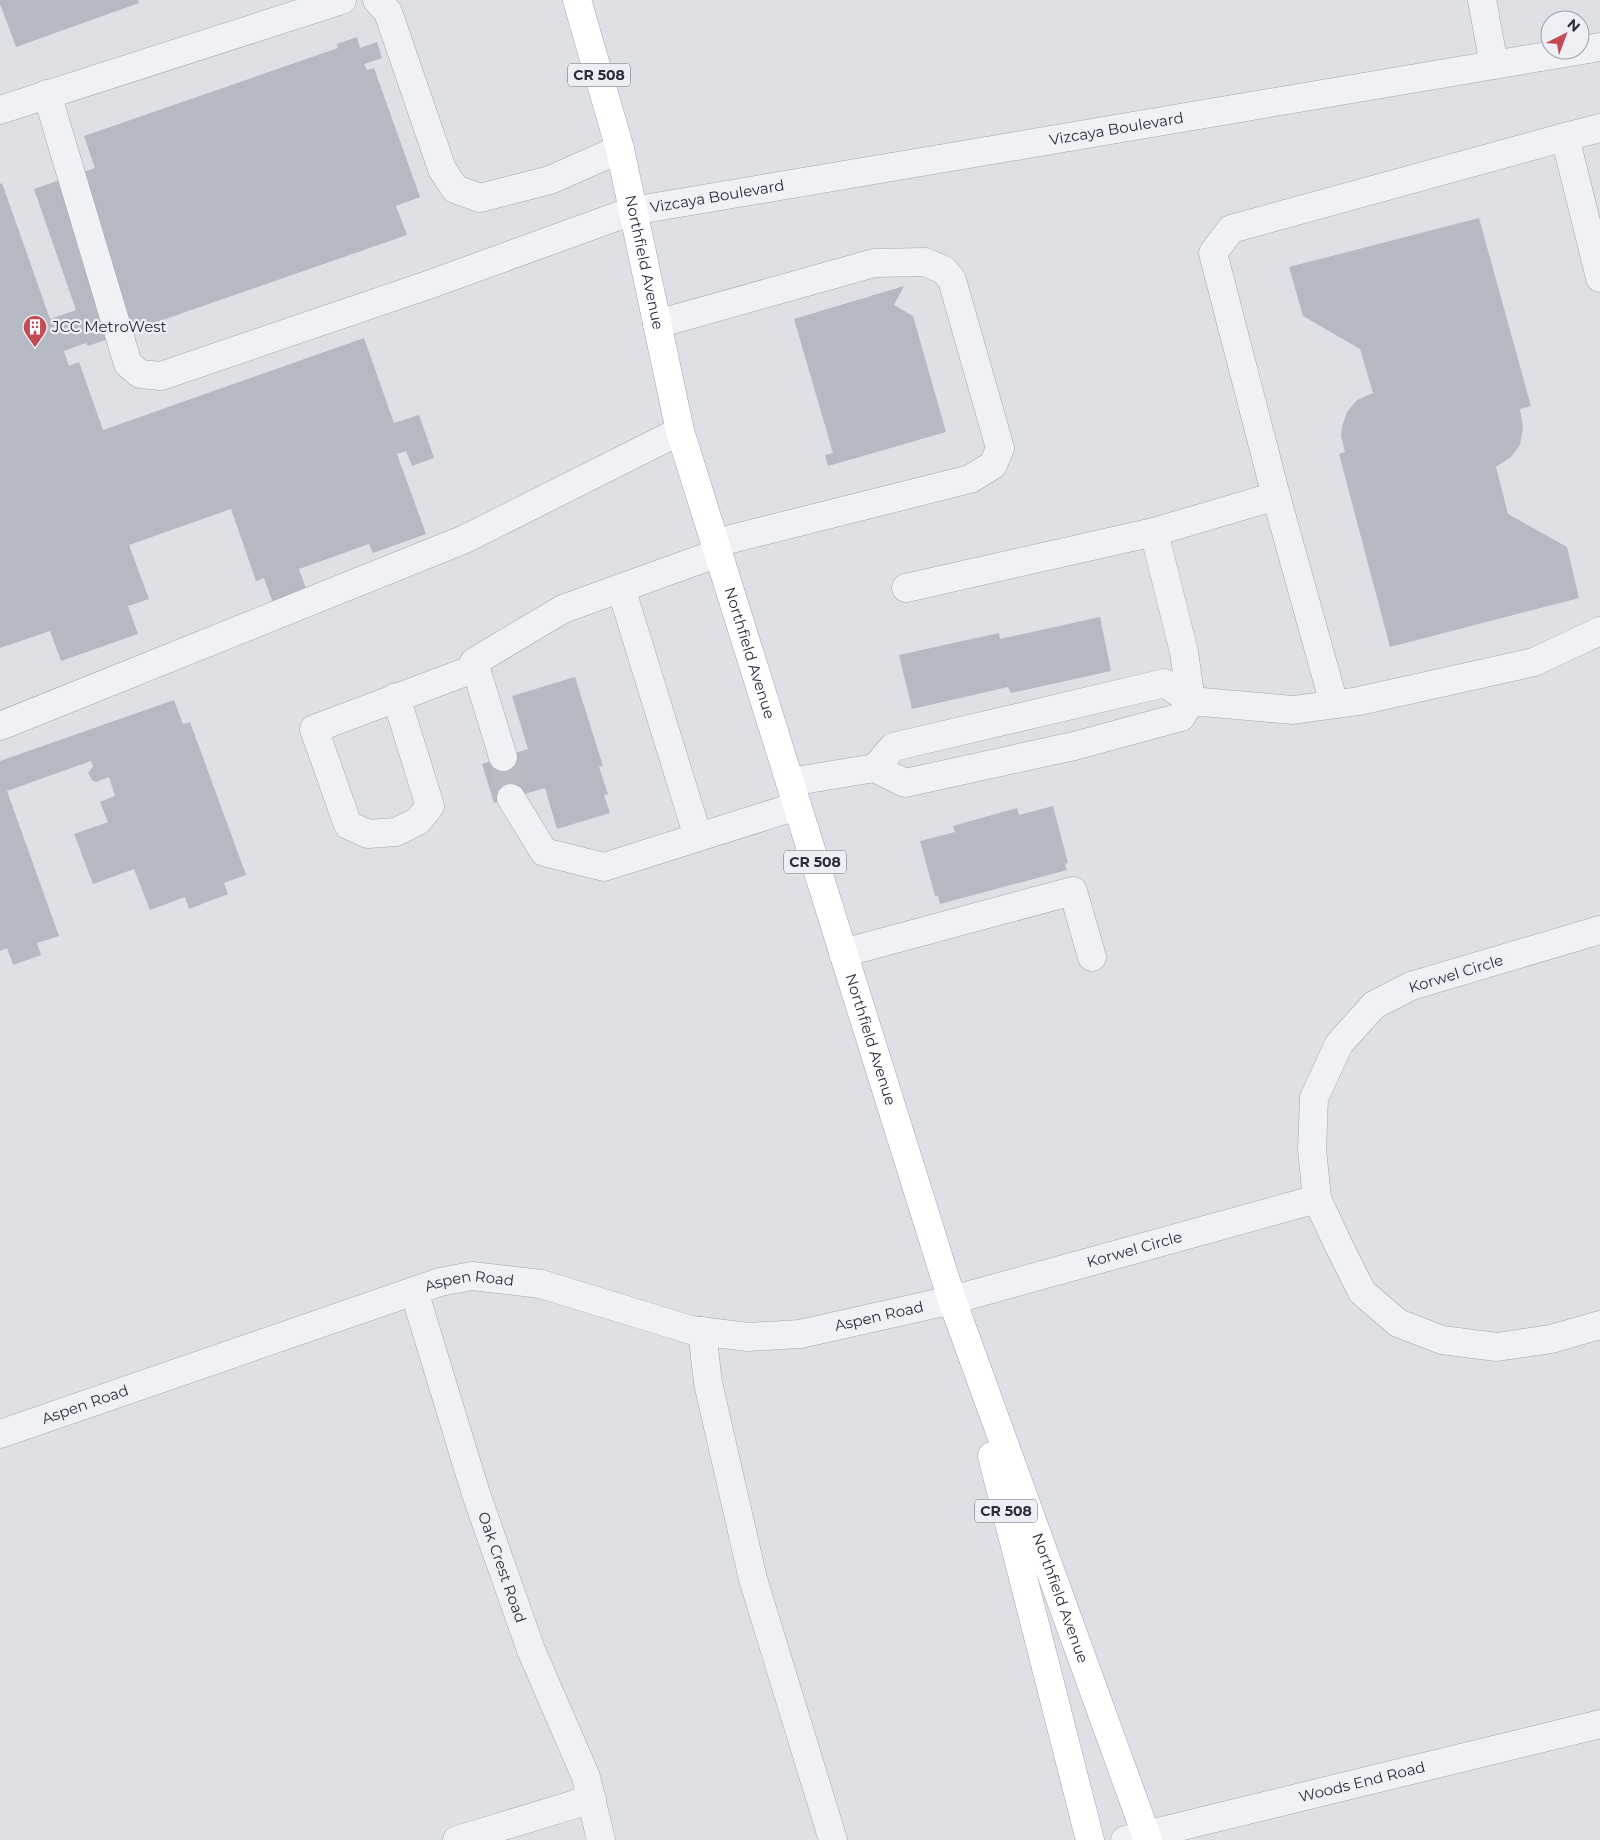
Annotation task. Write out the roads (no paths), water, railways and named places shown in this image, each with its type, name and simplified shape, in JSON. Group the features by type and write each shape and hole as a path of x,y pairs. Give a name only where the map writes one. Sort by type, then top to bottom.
{"main road":[{"name":"Northfield Avenue","path":"577,0 620,149 680,431 952,1300 1140,1839"},
{"name":"Northfield Avenue","path":"952,1300 1090,1840"}],"street":[{"path":"0,110 342,0"},
{"path":"377,0 388,12 442,169 456,189 480,198 550,180 620,149"},
{"path":"1482,0 1494,66"},
{"name":"Vizcaya Boulevard","path":"47,94 128,364 140,374 161,376 428,285 632,211 1600,48"},
{"path":"1334,704 1276,496 1213,253 1231,229 1600,128"},
{"path":"1565,137 1600,278"},
{"path":"502,758 474,662 563,609 621,588 717,548 970,480 994,465 1000,448 952,280 944,270 926,262 874,263 657,324"},
{"path":"0,726 465,538 680,431"},
{"path":"906,588 1154,532 1276,496"},
{"path":"875,768 905,783 1074,746 1181,718 1191,701 1184,652 1154,532"},
{"path":"621,588 698,837"},
{"path":"511,798 544,852 604,867 698,837 794,794 875,768 893,747 1165,683 1191,701 1292,710 1359,701 1534,662 1600,631"},
{"path":"396,697 430,806 418,821 396,832 368,834 348,825 314,729 396,697 476,668"},
{"path":"844,953 1073,892 1092,957"},
{"name":"Korwel Circle","path":"1600,930 1411,986 1374,1005 1339,1044 1314,1098 1312,1149 1317,1198 1362,1292 1398,1323 1442,1340 1497,1347 1551,1339 1600,1325"},
{"name":"Korwel Circle","path":"952,1300 1317,1198"},
{"name":"Aspen Road","path":"0,1434 440,1282 472,1276 541,1284 692,1330 748,1337 800,1334 952,1300"},
{"name":"Oak Crest Road","path":"414,1291 476,1494 531,1650 586,1777 602,1840"},
{"path":"702,1331 708,1383 753,1578 833,1840"},
{"name":"Woods End Road","path":"1140,1839 1600,1724"},
{"path":"457,1840 592,1799"}],"tunnel":[{"path":"503,757 511,798"}],"place":[{"name":"JCC MetroWest","path":"35,348"}]}
